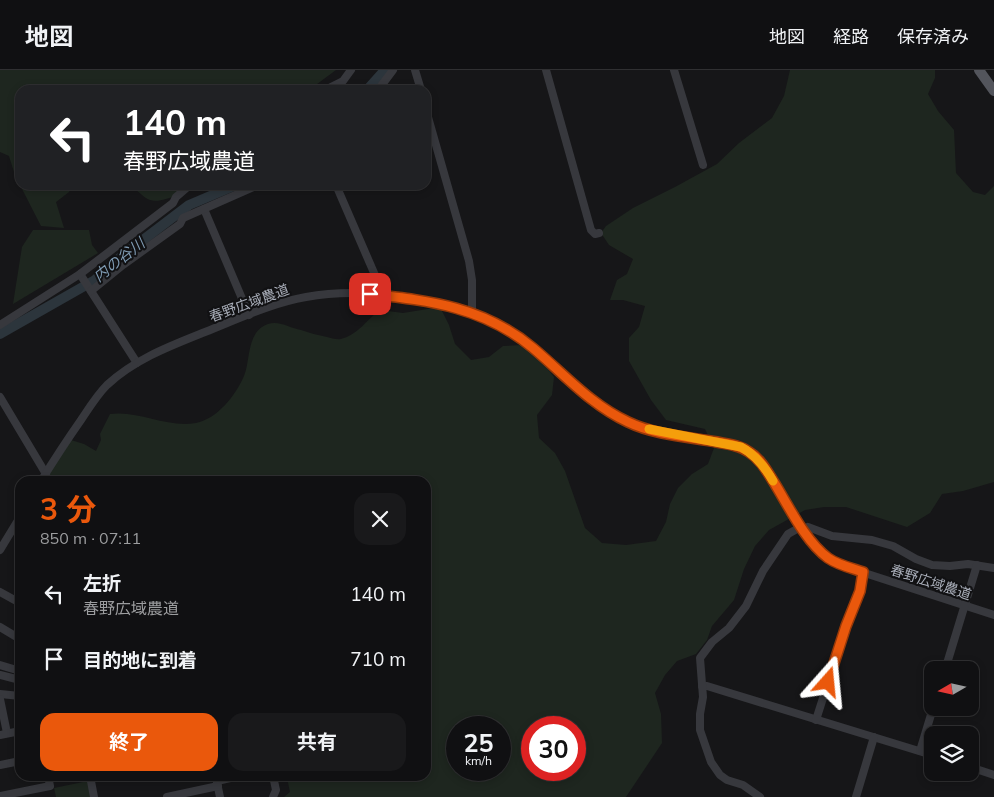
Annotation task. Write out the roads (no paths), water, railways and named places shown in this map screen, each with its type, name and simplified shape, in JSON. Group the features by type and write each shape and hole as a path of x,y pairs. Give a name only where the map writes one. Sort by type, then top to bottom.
{"main road":[{"path":"980,70 991,78 994,91"}],"street":[{"path":"335,85 343,81 351,70"},
{"path":"382,85 394,70"},
{"path":"416,70 420,85"},
{"path":"546,70 592,230 595,234 599,233"},
{"path":"674,70 703,164"},
{"path":"431,128 469,262 472,280 472,313"},
{"path":"0,325 81,276 174,205 176,197 184,190"},
{"path":"182,216 204,209 247,190"},
{"path":"338,190 381,289 381,296"},
{"path":"174,205 182,216"},
{"path":"204,209 249,315"},
{"path":"91,290 180,224 182,216"},
{"path":"81,276 137,363"},
{"name":"春野広域農道","path":"46,474 106,386 137,363 170,346 249,315 306,297 359,293 423,300 472,313 515,335 591,400 630,423 646,429 741,447 749,451 758,459 768,473 816,547 828,558 840,565 994,615"},
{"path":"0,397 46,474"},
{"path":"0,550 15,525"},
{"path":"808,527 832,536 872,540 886,544 932,565 968,564 994,568"},
{"path":"760,797 743,785 727,780 720,775 711,762 700,730 703,696 700,658 712,642 729,628 746,606 763,571 788,534 798,530"},
{"path":"947,661 977,565"},
{"path":"816,720 846,626 860,591 863,572"},
{"path":"0,592 15,600"},
{"path":"0,627 15,636"},
{"path":"0,665 15,670"},
{"path":"0,674 15,678"},
{"path":"702,686 924,752"},
{"path":"0,694 15,696"},
{"path":"0,699 4,734"},
{"path":"920,751 931,716"},
{"path":"856,797 874,737"},
{"path":"0,765 15,762"},
{"path":"979,770 994,775"},
{"path":"0,796 50,786 49,781"},
{"path":"91,781 94,797"},
{"path":"167,797 188,795 217,781 220,797"},
{"path":"273,797 276,790 274,781"}],"waterway":[{"name":"内の谷川","path":"372,85 385,70"},
{"name":"内の谷川","path":"0,334 95,280 122,256 189,205 224,190"}]}
